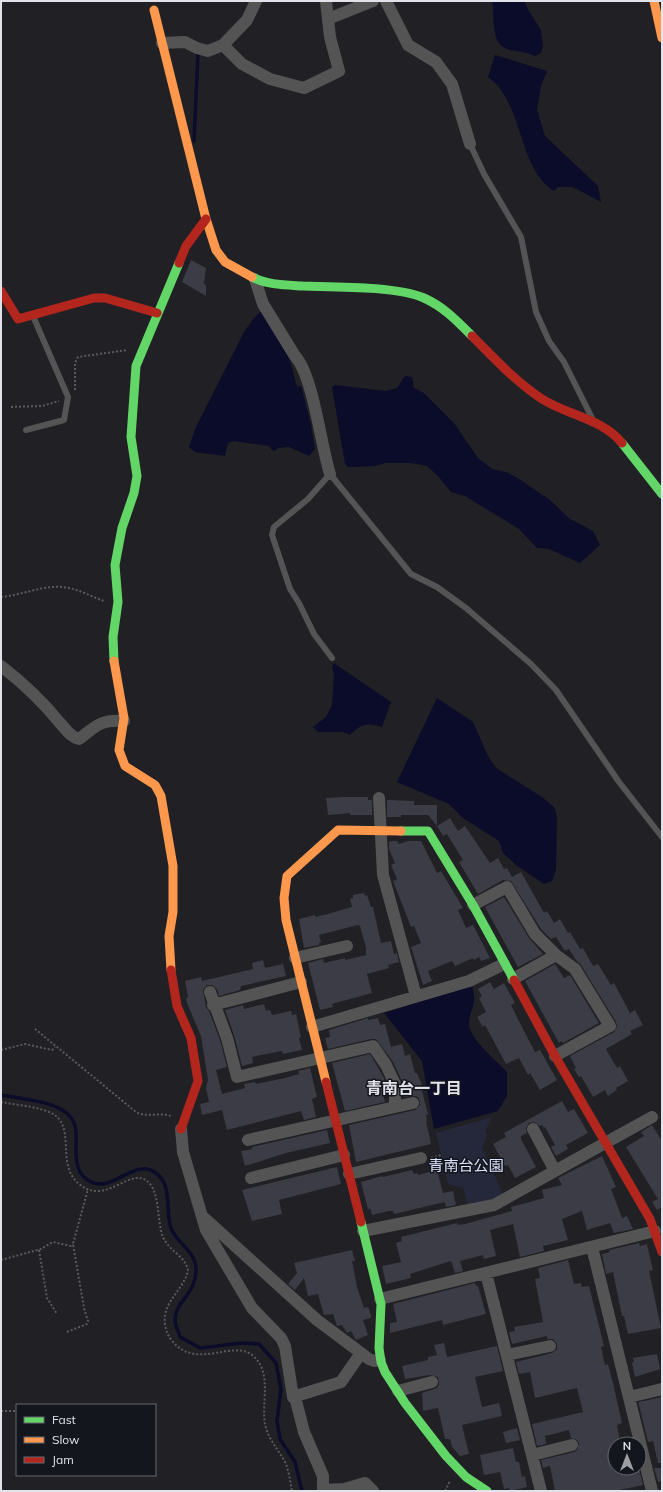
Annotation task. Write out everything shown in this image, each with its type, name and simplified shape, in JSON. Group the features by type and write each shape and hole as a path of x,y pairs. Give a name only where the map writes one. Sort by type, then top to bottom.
{"main road":[{"path":"654,1 662,38"},
{"path":"152,6 206,219 216,250 225,262 255,279 278,284 392,291 424,298 447,311 518,381 543,400 594,423 616,435 662,494"},
{"path":"181,1129 198,1081 191,1038 177,1006 171,970 169,936 173,912 173,866 161,796 155,785 125,766 119,750 124,721 115,669 113,637 118,602 115,565 122,528 134,493 137,476 131,437 136,366 186,246 206,219"},
{"path":"1,291 18,320 94,298 105,298 157,313"},
{"path":"487,1491 466,1477 451,1461 384,1373 380,1360 379,1346 382,1320 380,1299 295,958 284,904 287,876 338,830 428,831 473,904 512,979 650,1219 662,1252"}],"street":[{"path":"162,43 185,42 197,48 208,51 223,45 248,20 256,1"},
{"path":"223,45 242,64 270,79 304,88 339,71 330,37 326,1"},
{"path":"328,19 373,1"},
{"path":"386,1 408,45 436,62 452,84 470,144"},
{"path":"255,279 263,304 295,356 301,362 312,399 330,474"},
{"path":"1,666 50,711 73,737 79,739 102,722 110,720 124,721"},
{"path":"379,798 383,875 416,996"},
{"path":"473,904 507,887 535,934 556,955 575,969 610,1026 556,1056"},
{"path":"295,958 347,946"},
{"path":"512,979 556,955"},
{"path":"312,1027 469,980 504,964"},
{"path":"213,1005 301,982"},
{"path":"210,992 213,1005 226,1038 237,1077 373,1046 386,1065 395,1084 395,1107"},
{"path":"248,1140 413,1103"},
{"path":"363,1231 494,1206 652,1117"},
{"path":"181,1129 183,1152 206,1230 215,1248 237,1281 252,1308 281,1338 285,1346 293,1397 295,1397 304,1432 323,1476 324,1490 340,1490 365,1483 373,1491"},
{"path":"533,1129 555,1171"},
{"path":"251,1178 344,1155"},
{"path":"349,1174 421,1158"},
{"path":"201,1215 317,1320 361,1353 374,1361 380,1360"},
{"path":"380,1299 655,1231"},
{"path":"592,1247 652,1491"},
{"path":"486,1273 541,1491"},
{"path":"507,1355 550,1346"},
{"path":"293,1397 341,1382 361,1353"},
{"path":"398,1391 432,1382"},
{"path":"629,1397 662,1389"},
{"path":"532,1455 572,1445"}],"lane":[{"path":"470,144 484,174 520,237 536,312 549,341 564,362 594,423"},
{"path":"26,430 64,420 68,397 33,316"},
{"path":"332,658 314,634 299,603 290,589 272,535 274,526 308,499 330,474 411,574 437,587 466,608 531,664 556,690 619,782 662,837"}],"path":[{"path":"11,407 42,406 68,397 75,389 75,363 78,357 86,354 144,349"},
{"path":"1,598 30,592 42,587 68,587 106,602 118,602"},
{"path":"35,1030 136,1112 141,1115 162,1114 171,1116 179,1123 181,1129"},
{"path":"1,1050 25,1044 52,1050 55,1047"},
{"path":"1,1102 49,1112 61,1120 66,1134 67,1165 69,1172 79,1184 88,1189 109,1190 134,1177 140,1178 150,1184 155,1196 163,1237 167,1244 183,1258 188,1270 184,1284 167,1306 164,1319 167,1333 176,1346 188,1353 199,1354 241,1350 253,1355 261,1368 265,1380 264,1418 267,1431 287,1468 292,1491"},
{"path":"67,1332 87,1324 88,1321 84,1308 74,1244 88,1189"},
{"path":"1,1260 39,1250 53,1242 71,1246 74,1244"},
{"path":"39,1250 48,1298 57,1314"},
{"path":"1,1410 16,1411"}],"green space":[{"name":"青南台公園","path":"492,1117 485,1131 487,1135 482,1148 503,1194 490,1200 468,1205 463,1188 448,1184 436,1133"}],"shaded area":[{"path":"492,1 525,1 527,8 541,30 543,46 541,53 535,56 505,48 500,44 495,33"},
{"path":"495,55 547,71 541,86 537,110 545,136 598,186 601,202 573,187 558,187 554,191 542,181 533,167 526,151 508,102 500,88 488,77"},
{"path":"261,311 290,360 297,387 301,386 311,425 315,449 309,456 289,447 278,448 275,451 269,446 234,441 228,443 225,456 195,452 189,447 195,429 244,332"},
{"path":"405,376 412,377 414,388 424,393 454,423 478,458 492,469 506,472 516,477 550,500 570,519 593,531 600,545 580,563 549,549 537,548 519,529 465,496 451,492 438,476 427,466 411,463 385,463 375,466 348,467 345,464 332,387 335,385 386,391 397,388"},
{"path":"334,663 391,702 382,727 368,724 364,725 357,728 350,735 343,732 318,732 313,727 326,717 332,705 334,676 332,666"},
{"path":"437,698 473,722 488,756 496,768 542,797 554,807 557,816 556,870 552,881 544,884 516,865 503,853 499,841 463,818 449,804 397,782"},
{"path":"472,986 474,992 474,1002 469,1023 470,1029 478,1042 490,1056 507,1072 507,1096 498,1111 434,1129 422,1061 384,1013"}],"building":[{"path":"191,260 206,268 204,284 206,285 206,296 182,282"},
{"path":"368,797 368,800 372,800 372,815 350,815 350,813 328,815 326,798"},
{"path":"387,800 414,801 414,805 437,805 437,826 428,815 401,815 401,817 387,817"},
{"path":"450,818 458,831 465,826 490,863 498,858 504,869 507,868 512,877 521,872 544,913 547,911 554,923 560,919 580,949 583,948 593,966 598,964 611,985 614,983 630,1013 635,1010 643,1025 630,1031 632,1034 606,1049 617,1068 620,1066 628,1081 616,1088 617,1090 608,1096 605,1090 593,1097 581,1076 579,1077 574,1069 576,1068 570,1056 614,1032 617,1026 616,1022 581,965 569,949 565,951 556,937 551,939 541,929 511,881 503,880 478,894 459,862 463,860 447,834 443,836 437,826"},
{"path":"397,841 399,844 408,841 421,841 437,873 441,871 463,908 458,910 466,928 473,925 490,958 481,961 479,957 474,960 473,958 455,966 452,961 428,971 432,981 423,985 411,947 421,943 414,926 411,927 393,881 397,879 391,865 395,863 389,849 389,842"},
{"path":"364,893 365,896 367,895 371,907 373,907 381,943 391,941 394,954 397,953 399,962 388,965 389,968 367,974 372,993 332,1004 333,1007 320,1010 308,963 323,959 324,963 366,955 366,948 360,926 358,925 319,935 321,942 319,945 304,948 299,919 315,915 315,917 324,915 352,907 350,899 353,898 353,895"},
{"path":"504,897 529,938 543,954 518,967 485,907"},
{"path":"263,960 265,968 283,964 286,976 241,986 240,990 219,996 217,989 212,985 207,985 203,990 206,1007 220,1040 227,1067 216,1070 222,1094 245,1088 244,1084 255,1082 256,1084 285,1078 299,1074 298,1071 310,1068 317,1097 312,1099 316,1117 304,1120 301,1111 227,1130 222,1110 202,1115 200,1104 209,1102 206,1088 208,1080 201,1036 187,1003 186,998 188,997 185,981 201,977 202,981 253,969 252,963"},
{"path":"555,964 564,978 570,975 599,1023 563,1043 562,1041 559,1043 525,981"},
{"path":"490,982 494,989 504,983 515,1003 511,1005 535,1052 540,1050 557,1080 540,1090 530,1073 528,1075 519,1058 506,1064 485,1025 483,1027 477,1017 486,1012 479,998 482,996 478,989"},
{"path":"264,1004 266,1011 270,1010 272,1015 291,1011 292,1015 296,1014 302,1050 283,1054 282,1051 252,1057 253,1063 242,1066 234,1035 225,1010 243,1005 244,1009"},
{"path":"368,1018 368,1020 378,1018 380,1025 385,1024 391,1047 402,1044 405,1056 410,1054 415,1073 417,1073 424,1090 422,1091 428,1114 426,1115 426,1121 431,1144 356,1162 349,1125 415,1110 420,1105 419,1098 416,1096 404,1097 402,1081 393,1062 376,1039 328,1049 325,1038 330,1037 329,1030"},
{"path":"370,1054 388,1086 388,1094 383,1095 385,1102 345,1111 332,1063"},
{"path":"562,1101 568,1112 574,1109 588,1133 566,1145 568,1149 556,1156 551,1147 555,1145 545,1127 544,1128 542,1125 540,1126 534,1122 529,1123 526,1128 527,1133 521,1136 521,1139 536,1167 515,1178 508,1165 505,1166 493,1144 506,1137 504,1133"},
{"path":"652,1125 662,1141 662,1207 657,1210 652,1202 658,1199 626,1147 644,1136 641,1132"},
{"path":"327,1130 330,1143 286,1153 245,1166 241,1151 252,1149 252,1147"},
{"path":"602,1156 616,1187 611,1189 622,1218 627,1216 633,1229 614,1233 610,1223 587,1230 582,1211 562,1219 568,1240 543,1246 544,1251 520,1257 513,1224 490,1230 496,1256 484,1259 483,1255 460,1261 463,1271 455,1273 451,1261 410,1274 411,1278 386,1284 382,1266 401,1262 396,1243 402,1241 401,1237 457,1223 458,1225 465,1224 512,1211 511,1207 544,1198 542,1190 562,1185 558,1178"},
{"path":"337,1167 341,1184 279,1200 282,1214 252,1221 242,1190"},
{"path":"412,1170 414,1174 417,1173 418,1175 437,1170 443,1193 453,1191 456,1205 446,1207 445,1202 394,1214 393,1211 388,1211 372,1215 370,1208 368,1209 361,1182"},
{"path":"639,1243 640,1246 647,1244 653,1270 649,1271 661,1328 628,1334 624,1316 622,1316 613,1272 606,1274 602,1254 610,1252 609,1250"},
{"path":"352,1250 355,1261 352,1261 357,1287 364,1308 368,1307 371,1315 371,1318 363,1320 368,1335 356,1340 351,1331 347,1333 342,1325 337,1326 333,1314 324,1315 318,1294 308,1296 304,1278 295,1290 288,1284 297,1273 294,1263"},
{"path":"568,1260 574,1284 581,1283 582,1287 589,1286 604,1346 601,1347 605,1365 608,1364 622,1423 617,1425 619,1436 607,1436 607,1476 641,1476 643,1485 615,1491 555,1491 550,1466 543,1468 541,1460 574,1452 577,1450 579,1444 577,1440 571,1438 569,1430 545,1436 546,1444 537,1446 532,1424 583,1412 577,1388 535,1398 530,1372 519,1374 516,1362 552,1353 557,1349 557,1344 553,1339 547,1339 547,1336 512,1344 509,1332 515,1331 514,1327 543,1322 535,1279 540,1278 538,1268"},
{"path":"475,1283 476,1286 478,1286 486,1314 443,1325 442,1320 390,1333 390,1323 397,1322 393,1304"},
{"path":"444,1343 447,1357 497,1346 503,1371 475,1377 482,1407 499,1403 502,1416 462,1425 469,1454 460,1456 452,1447 450,1439 445,1439 438,1408 423,1411 422,1393 437,1388 439,1384 438,1377 430,1375 405,1379 402,1366 428,1360 428,1357 437,1355 434,1345"},
{"path":"657,1354 660,1369 635,1377 632,1363 634,1362 633,1358"},
{"path":"662,1397 662,1463 658,1463 653,1441 648,1442 639,1402"},
{"path":"517,1428 520,1440 506,1443 503,1432"},
{"path":"513,1448 516,1462 519,1462 522,1477 525,1476 527,1487 510,1491 509,1488 504,1489 500,1472 484,1475 480,1455"},
{"path":"654,1468 662,1468 662,1481 658,1482"}],"waterway":[{"path":"194,141 198,53"},
{"path":"1,1095 44,1103 64,1111 71,1118 76,1129 76,1158 78,1168 81,1174 93,1183 102,1184 111,1182 129,1173 147,1169 156,1173 161,1178 167,1191 169,1221 171,1228 173,1233 190,1252 196,1271 195,1280 192,1287 176,1313 175,1322 180,1337 200,1348 242,1343 259,1344 276,1363 281,1389 277,1421 280,1439 295,1462 302,1491"}],"traffic: fast":[{"path":"114,661 113,637 118,602 115,565 122,528 134,493 137,476 131,437 136,366 179,263"},
{"path":"252,277 264,282 277,284 382,289 412,294 424,298 438,306 472,336"},
{"path":"622,443 662,494"},
{"path":"401,831 428,831 473,905 514,980"},
{"path":"361,1222 381,1304 379,1348 381,1362 385,1372 405,1403 446,1456 466,1477 487,1491"}],"traffic: slow":[{"path":"654,1 662,38"},
{"path":"154,10 206,219 216,250 225,262 252,277"},
{"path":"114,661 124,718 119,750 125,766 155,785 161,796 173,866 173,912 169,936 171,970"},
{"path":"326,1082 286,920 284,898 287,876 338,830 401,831"}],"traffic: jam":[{"path":"179,263 186,246 206,219"},
{"path":"1,291 18,319 94,298 105,298 157,313"},
{"path":"472,336 532,392 552,404 605,428 622,443"},
{"path":"171,970 177,1006 191,1038 198,1081 181,1129"},
{"path":"514,980 555,1056 650,1219 662,1252"},
{"path":"326,1082 361,1222"}],"district":[{"name":"青南台一丁目","path":"414,1088"}]}
